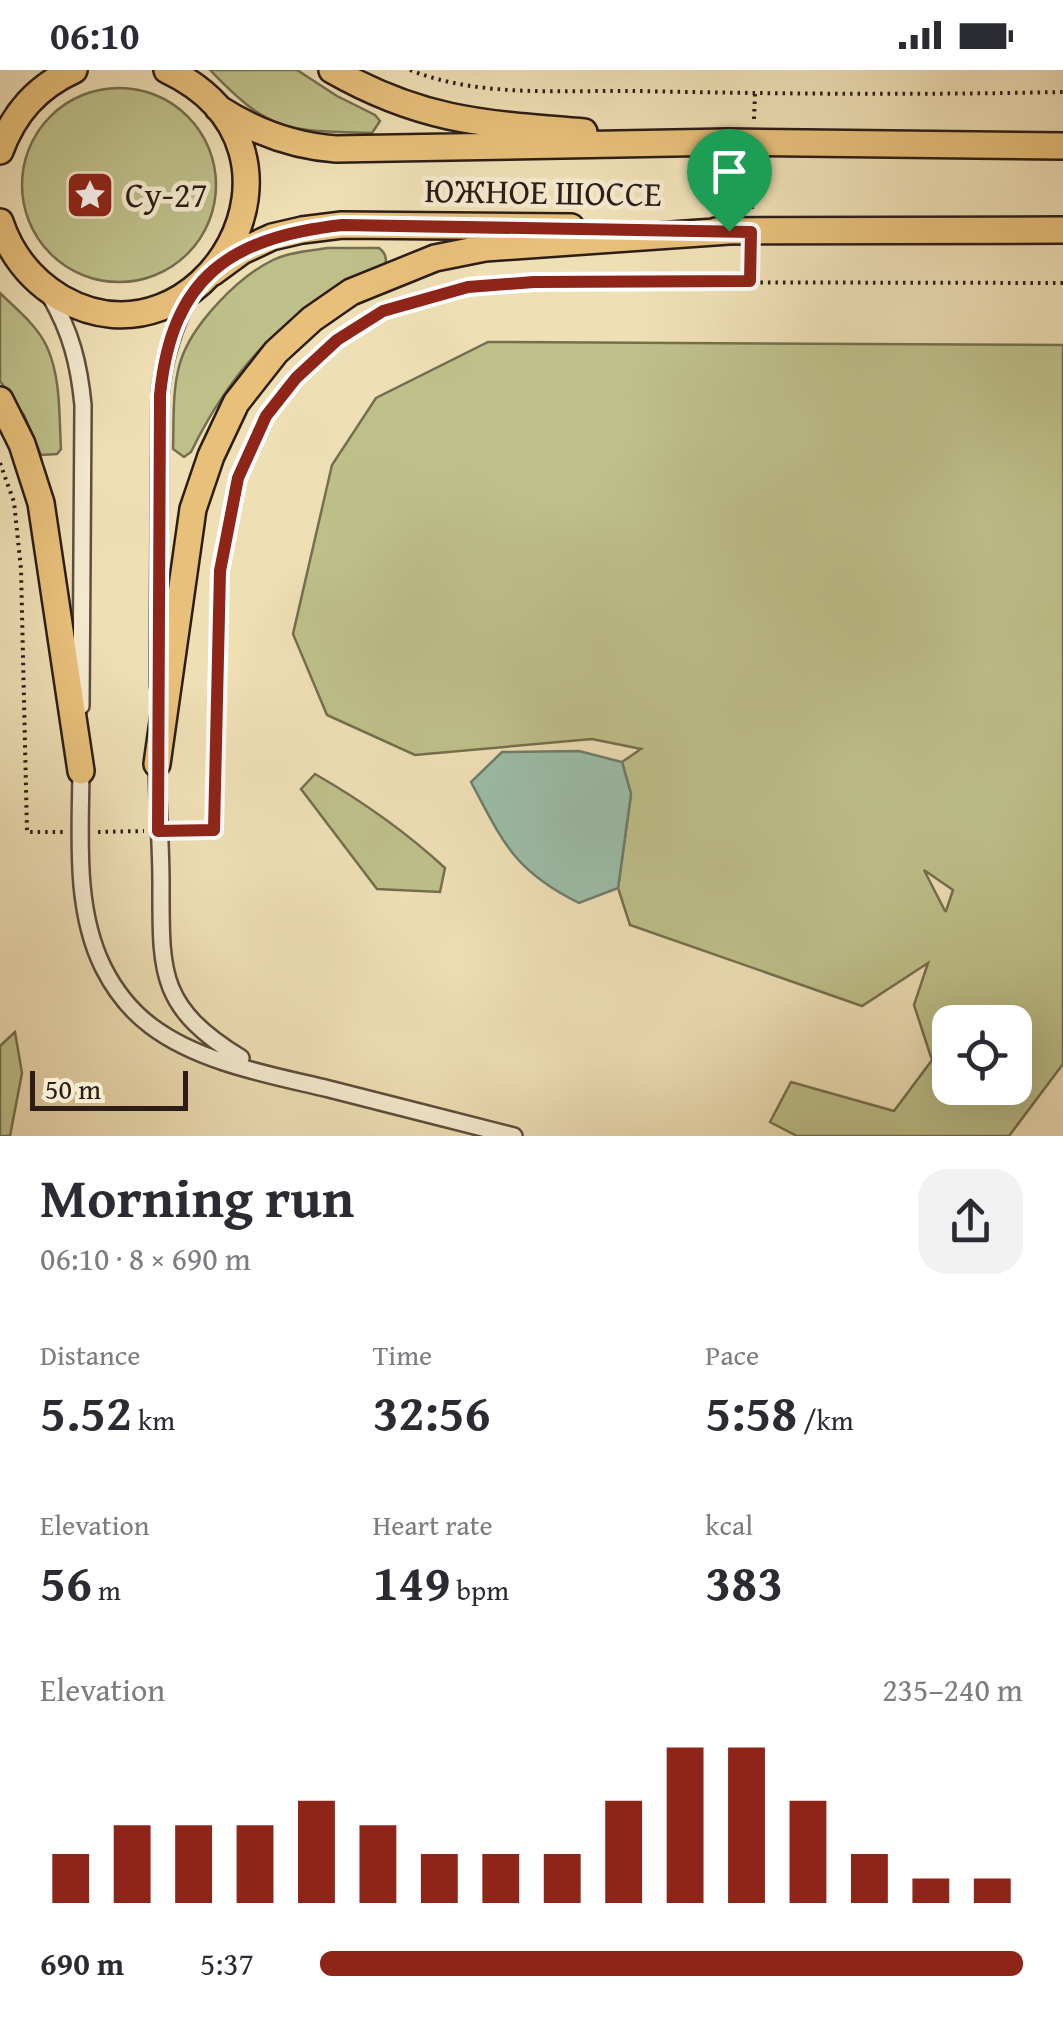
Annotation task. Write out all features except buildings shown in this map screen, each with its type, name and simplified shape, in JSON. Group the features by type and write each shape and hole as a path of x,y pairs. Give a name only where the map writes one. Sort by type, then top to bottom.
{"main road":[{"path":"0,121 40,88 74,70"},
{"name":"ЮЖНОЕ ШОССЕ","path":"167,70 272,137 320,148 480,149 741,142 1063,146"},
{"path":"186,70 210,100"},
{"path":"332,70 370,92 425,113 472,122 741,142"},
{"path":"0,151 11,124 40,88"},
{"name":"ЮЖНОЕ ШОССЕ","path":"210,100 232,129 242,153 246,178 239,229 212,273"},
{"path":"0,222 12,250 36,280"},
{"name":"ЮЖНОЕ ШОССЕ","path":"0,254 36,280 91,310 116,313 166,304 191,291 242,251 272,238 342,225 740,231 1063,230"},
{"path":"157,764 192,509 210,456 236,404 288,341 312,319 351,292 435,258 485,248 740,231"},
{"path":"0,400 22,444 41,503 81,770"}],"street":[{"path":"981,144 1063,138"},
{"path":"981,232 1063,239"},
{"path":"36,280 68,326 80,366 84,899 90,933 103,967 123,1000 150,1025 179,1043 267,1074 514,1136"},
{"path":"191,291 170,335 160,395 159,940 167,978 181,1008 204,1035 267,1074"}],"path":[{"path":"410,70 432,78 498,89 755,94 1063,92"},
{"path":"750,281 740,231 741,142 755,94"},
{"path":"0,464 14,502 22,570 27,832 214,830 220,571 238,478 266,416 309,365 337,340 383,311 468,287 534,282 1063,284"}],"shaded area":[{"path":"210,70 297,70 380,121 372,133 300,129 282,124 249,106"},
{"path":"119,88 156,95 188,116 209,148 216,185 209,222 188,254 156,275 119,282 82,275 50,254 29,222 22,185 29,148 50,116 82,95"},
{"path":"327,248 379,248 385,257 385,268 321,300 269,340 227,390 191,452 184,457 173,449 175,395 180,363 194,333 231,290 259,268 286,255"},
{"path":"0,293 38,332 52,359 59,410 61,449 57,454 41,455 24,415 0,381"},
{"path":"488,342 1063,345 1063,1064 1009,1136 797,1136 770,1122 791,1082 894,1111 932,1060 914,1005 928,963 862,1006 630,925 618,888 631,794 622,762 641,749 592,739 415,755 327,715 293,634 332,465 376,398","holes":["924,870 953,890 945,911"]},
{"path":"579,751 622,762 631,794 618,888 579,903 539,879 513,853 471,782 502,752"},
{"path":"315,774 383,817 445,868 440,892 377,889 301,789"},
{"path":"15,1032 22,1073 10,1136 0,1136 0,1046"}],"place":[{"name":"Су-27","path":"90,195"}],"route":[{"path":"342,225 729,231 751,232 750,281 534,282 468,287 383,311 337,340 296,378 266,416 238,478 220,571 214,830 158,831 160,395 170,335 191,291 242,251 302,230 342,225"}]}
